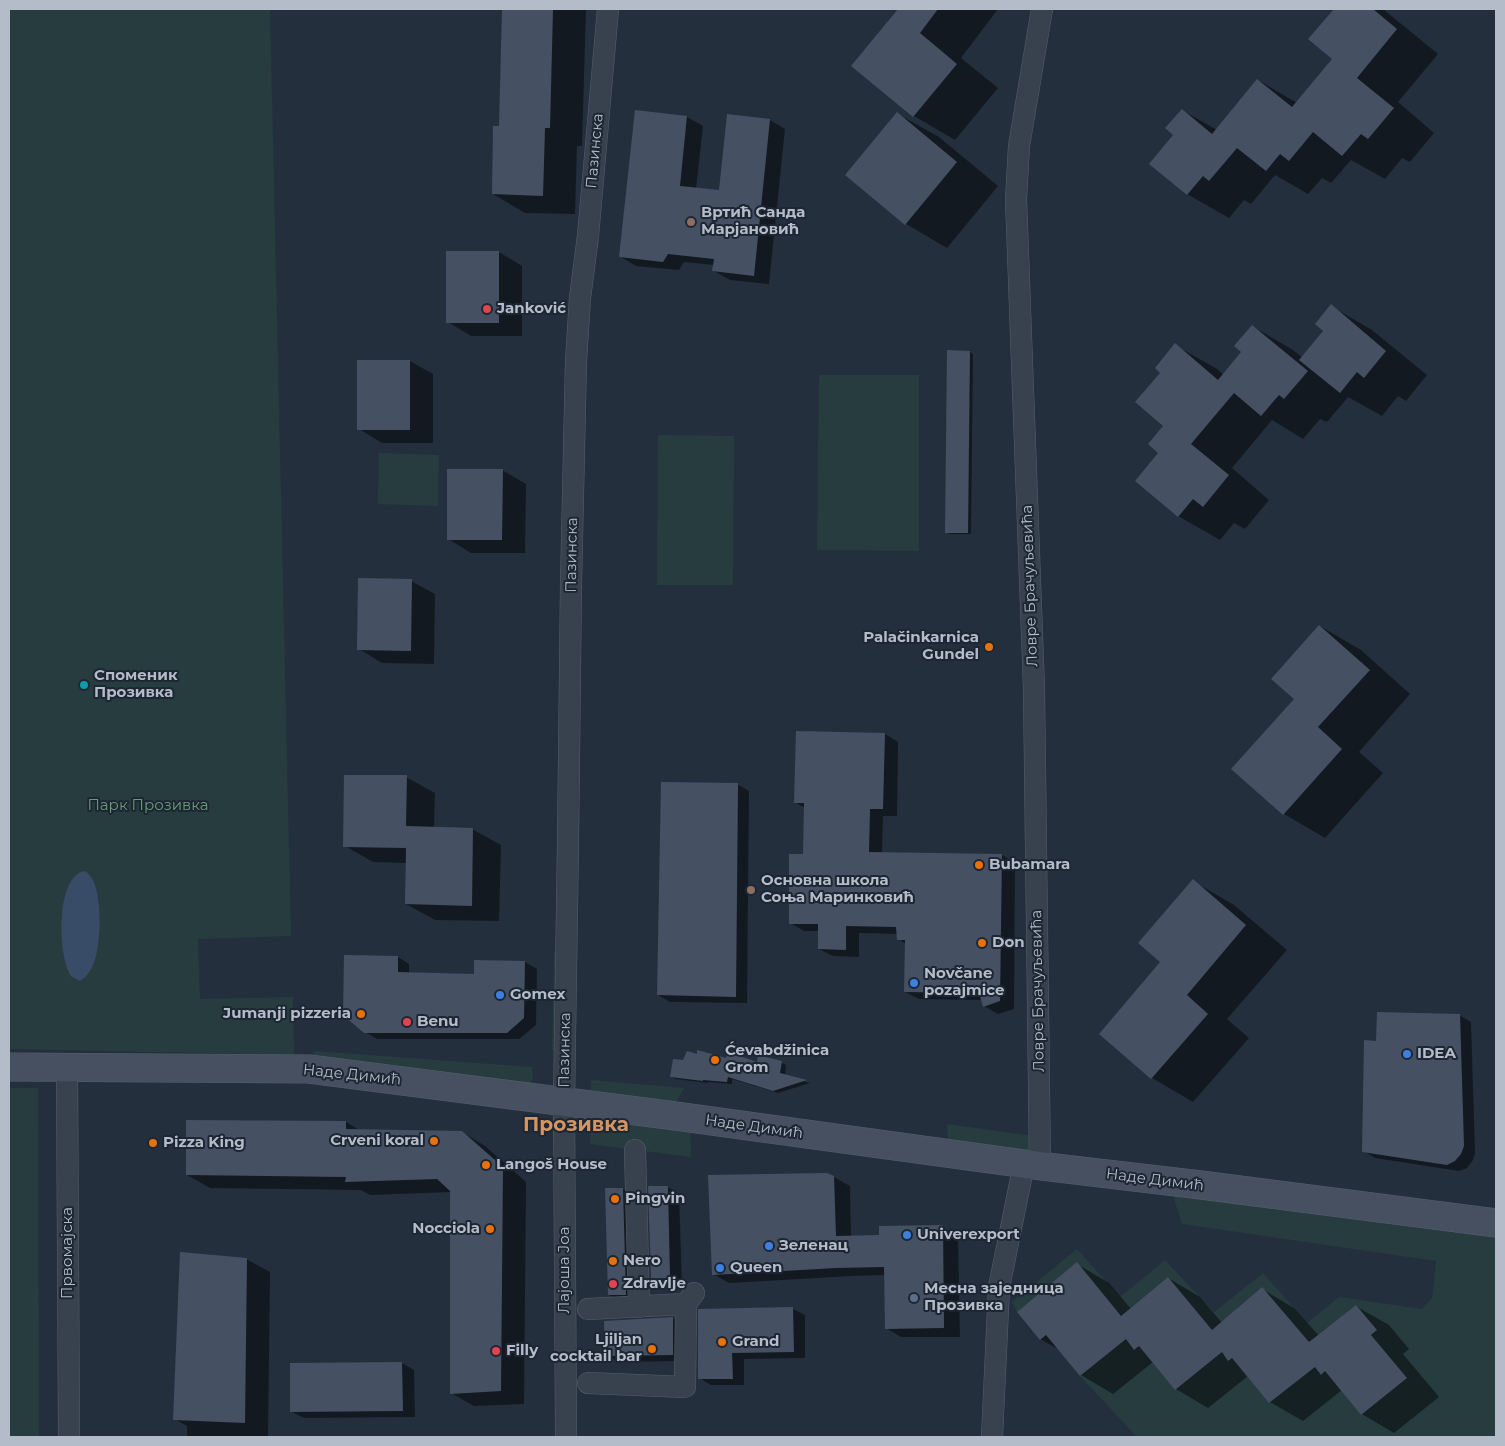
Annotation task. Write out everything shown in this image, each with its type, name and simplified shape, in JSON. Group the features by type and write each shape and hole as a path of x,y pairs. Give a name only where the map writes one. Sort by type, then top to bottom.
{"street":[{"name":"Пазинска","path":"564,1103 571,574 576,361 580,298 588,236 608,9"},
{"name":"Ловре Брачуљевића","path":"992,1437 999,1287 1032,1165 1034,689 1016,199 1019,146 1042,9"},
{"name":"Наде Димић","path":"9,1067 310,1069 1032,1165 1496,1223"},
{"name":"Првомајска","path":"66,1068 69,1437"},
{"name":"Лајоша Јоа","path":"564,1103 566,1437"},
{"path":"635,1150 639,1306"},
{"path":"588,1309 639,1306 690,1299 685,1387 588,1384"}],"green space":[{"name":"Парк Прозивка","path":"9,9 270,9 291,936 198,939 200,999 293,997 294,1055 9,1049"},
{"path":"819,375 919,375 919,551 817,550"},
{"path":"658,435 734,436 733,585 657,585"},
{"path":"379,453 439,455 438,506 378,504"},
{"path":"554,951 567,952 565,1050 552,1050"},
{"path":"314,1051 532,1067 533,1079 527,1087 313,1062"},
{"path":"591,1080 684,1088 669,1115 690,1119 691,1157 590,1144"},
{"path":"9,1088 38,1088 39,1437 9,1437"},
{"path":"947,1124 1040,1137 1040,1166 949,1154"},
{"path":"1172,1182 1496,1223 1496,1437 1137,1437 1080,1376 1126,1339 1134,1350 1139,1346 1175,1390 1222,1352 1228,1361 1232,1358 1269,1403 1315,1367 1321,1375 1325,1371 1361,1415 1407,1378 1371,1335 1377,1330 1356,1305 1336,1321 1329,1336 1324,1329 1303,1347 1262,1287 1237,1308 1245,1318 1228,1317 1206,1335 1193,1308 1168,1277 1114,1321 1077,1263 1017,1312 1012,1302 1077,1249 1120,1297 1165,1260 1214,1312 1263,1273 1307,1323 1339,1297 1422,1309 1432,1298 1436,1261 1182,1224 1175,1202"}],"water":[{"path":"84,871 95,884 100,920 97,951 93,964 87,975 80,981 71,976 67,966 63,952 62,919 68,888 75,877"}],"building":[{"path":"502,9 553,9 550,128 545,128 543,196 492,194 493,126 499,126"},
{"path":"898,9 938,9 920,33 957,64 913,117 851,66"},
{"path":"1334,9 1373,9 1397,29 1357,78 1394,108 1368,139 1361,134 1342,156 1313,132 1289,161 1280,154 1266,171 1237,148 1209,181 1203,176 1187,195 1149,164 1173,135 1165,128 1182,109 1212,134 1257,79 1292,107 1332,59 1308,39"},
{"name":"Вртић Санда Марјановић","path":"635,110 687,116 680,186 719,190 727,114 770,119 754,276 712,271 714,259 668,254 663,262 619,257"},
{"path":"897,112 957,162 905,225 845,175"},
{"path":"446,251 499,251 499,323 446,323"},
{"path":"1331,304 1386,351 1364,378 1357,372 1340,393 1299,360 1323,331 1315,324"},
{"path":"1252,325 1308,371 1284,399 1279,395 1261,416 1234,393 1191,444 1229,475 1203,507 1193,499 1178,517 1135,481 1158,453 1148,444 1163,426 1135,402 1160,373 1155,368 1175,343 1218,380 1241,352 1234,346"},
{"path":"947,350 970,351 968,533 945,533"},
{"path":"357,360 410,360 410,430 357,430"},
{"path":"447,469 503,469 502,540 447,540"},
{"path":"358,578 412,579 411,651 357,650"},
{"path":"1319,625 1370,670 1318,727 1342,749 1283,815 1231,769 1294,699 1271,679"},
{"path":"796,731 885,733 883,809 870,809 869,852 1002,854 1000,1001 983,1007 979,993 904,992 905,940 897,940 896,927 846,926 846,950 818,949 818,924 789,924 789,854 803,854 804,803 794,803"},
{"path":"344,775 407,775 406,826 473,828 472,906 405,904 406,848 343,847"},
{"path":"661,782 738,783 736,997 657,995"},
{"path":"1193,879 1246,925 1187,995 1208,1014 1151,1079 1099,1034 1160,962 1138,943"},
{"path":"344,955 398,956 398,972 474,974 474,960 525,961 524,1018 507,1033 364,1033 343,1015"},
{"path":"1377,1012 1460,1014 1464,1146 1461,1154 1455,1161 1447,1165 1362,1152 1364,1040 1376,1041"},
{"path":"697,1050 726,1058 728,1052 757,1062 758,1055 782,1061 780,1073 807,1080 773,1091 728,1077 727,1082 670,1077 673,1059 683,1060 687,1051 697,1054"},
{"path":"186,1120 346,1121 346,1129 462,1131 503,1167 501,1391 450,1394 450,1191 437,1179 345,1182 346,1177 186,1175"},
{"path":"827,1173 834,1176 836,1236 879,1235 879,1226 943,1225 944,1328 885,1329 884,1267 712,1275 708,1175"},
{"path":"648,1186 668,1186 670,1278 651,1279"},
{"path":"605,1188 623,1188 626,1295 608,1295"},
{"path":"180,1252 247,1258 245,1423 173,1420"},
{"path":"1077,1262 1121,1316 1168,1277 1212,1330 1262,1287 1309,1342 1356,1305 1377,1330 1371,1335 1407,1378 1361,1415 1325,1371 1321,1375 1315,1367 1269,1403 1232,1358 1228,1361 1222,1352 1175,1390 1139,1346 1134,1350 1126,1339 1080,1376 1046,1335 1040,1340 1017,1312"},
{"path":"793,1307 794,1352 732,1353 733,1379 698,1379 698,1309"},
{"path":"673,1317 673,1355 605,1356 604,1321"},
{"path":"402,1362 403,1411 290,1412 290,1363"}],"place":[{"name":"Вртић Санда Марјановић","path":"691,222"},
{"name":"Janković","path":"487,309"},
{"name":"Palačinkarnica Gundel","path":"989,647"},
{"name":"Споменик Прозивка","path":"84,685"},
{"name":"Bubamara","path":"979,865"},
{"name":"Основна школа Соња Маринковић","path":"751,890"},
{"name":"Don","path":"982,943"},
{"name":"Novčane pozajmice","path":"914,983"},
{"name":"Gomex","path":"500,995"},
{"name":"Jumanji pizzeria","path":"361,1014"},
{"name":"Benu","path":"407,1022"},
{"name":"IDEA","path":"1407,1054"},
{"name":"Ćevabdžinica Grom","path":"715,1060"},
{"name":"Crveni koral","path":"434,1141"},
{"name":"Pizza King","path":"153,1143"},
{"name":"Langoš House","path":"486,1165"},
{"name":"Pingvin","path":"615,1199"},
{"name":"Nocciola","path":"490,1229"},
{"name":"Univerexport","path":"907,1235"},
{"name":"Зеленац","path":"769,1246"},
{"name":"Nero","path":"613,1261"},
{"name":"Queen","path":"720,1268"},
{"name":"Zdravlje","path":"613,1284"},
{"name":"Месна заједница Прозивка","path":"914,1298"},
{"name":"Grand","path":"722,1342"},
{"name":"Ljiljan cocktail bar","path":"652,1349"},
{"name":"Filly","path":"496,1351"}],"district":[{"name":"Прозивка","path":"576,1125"}]}
